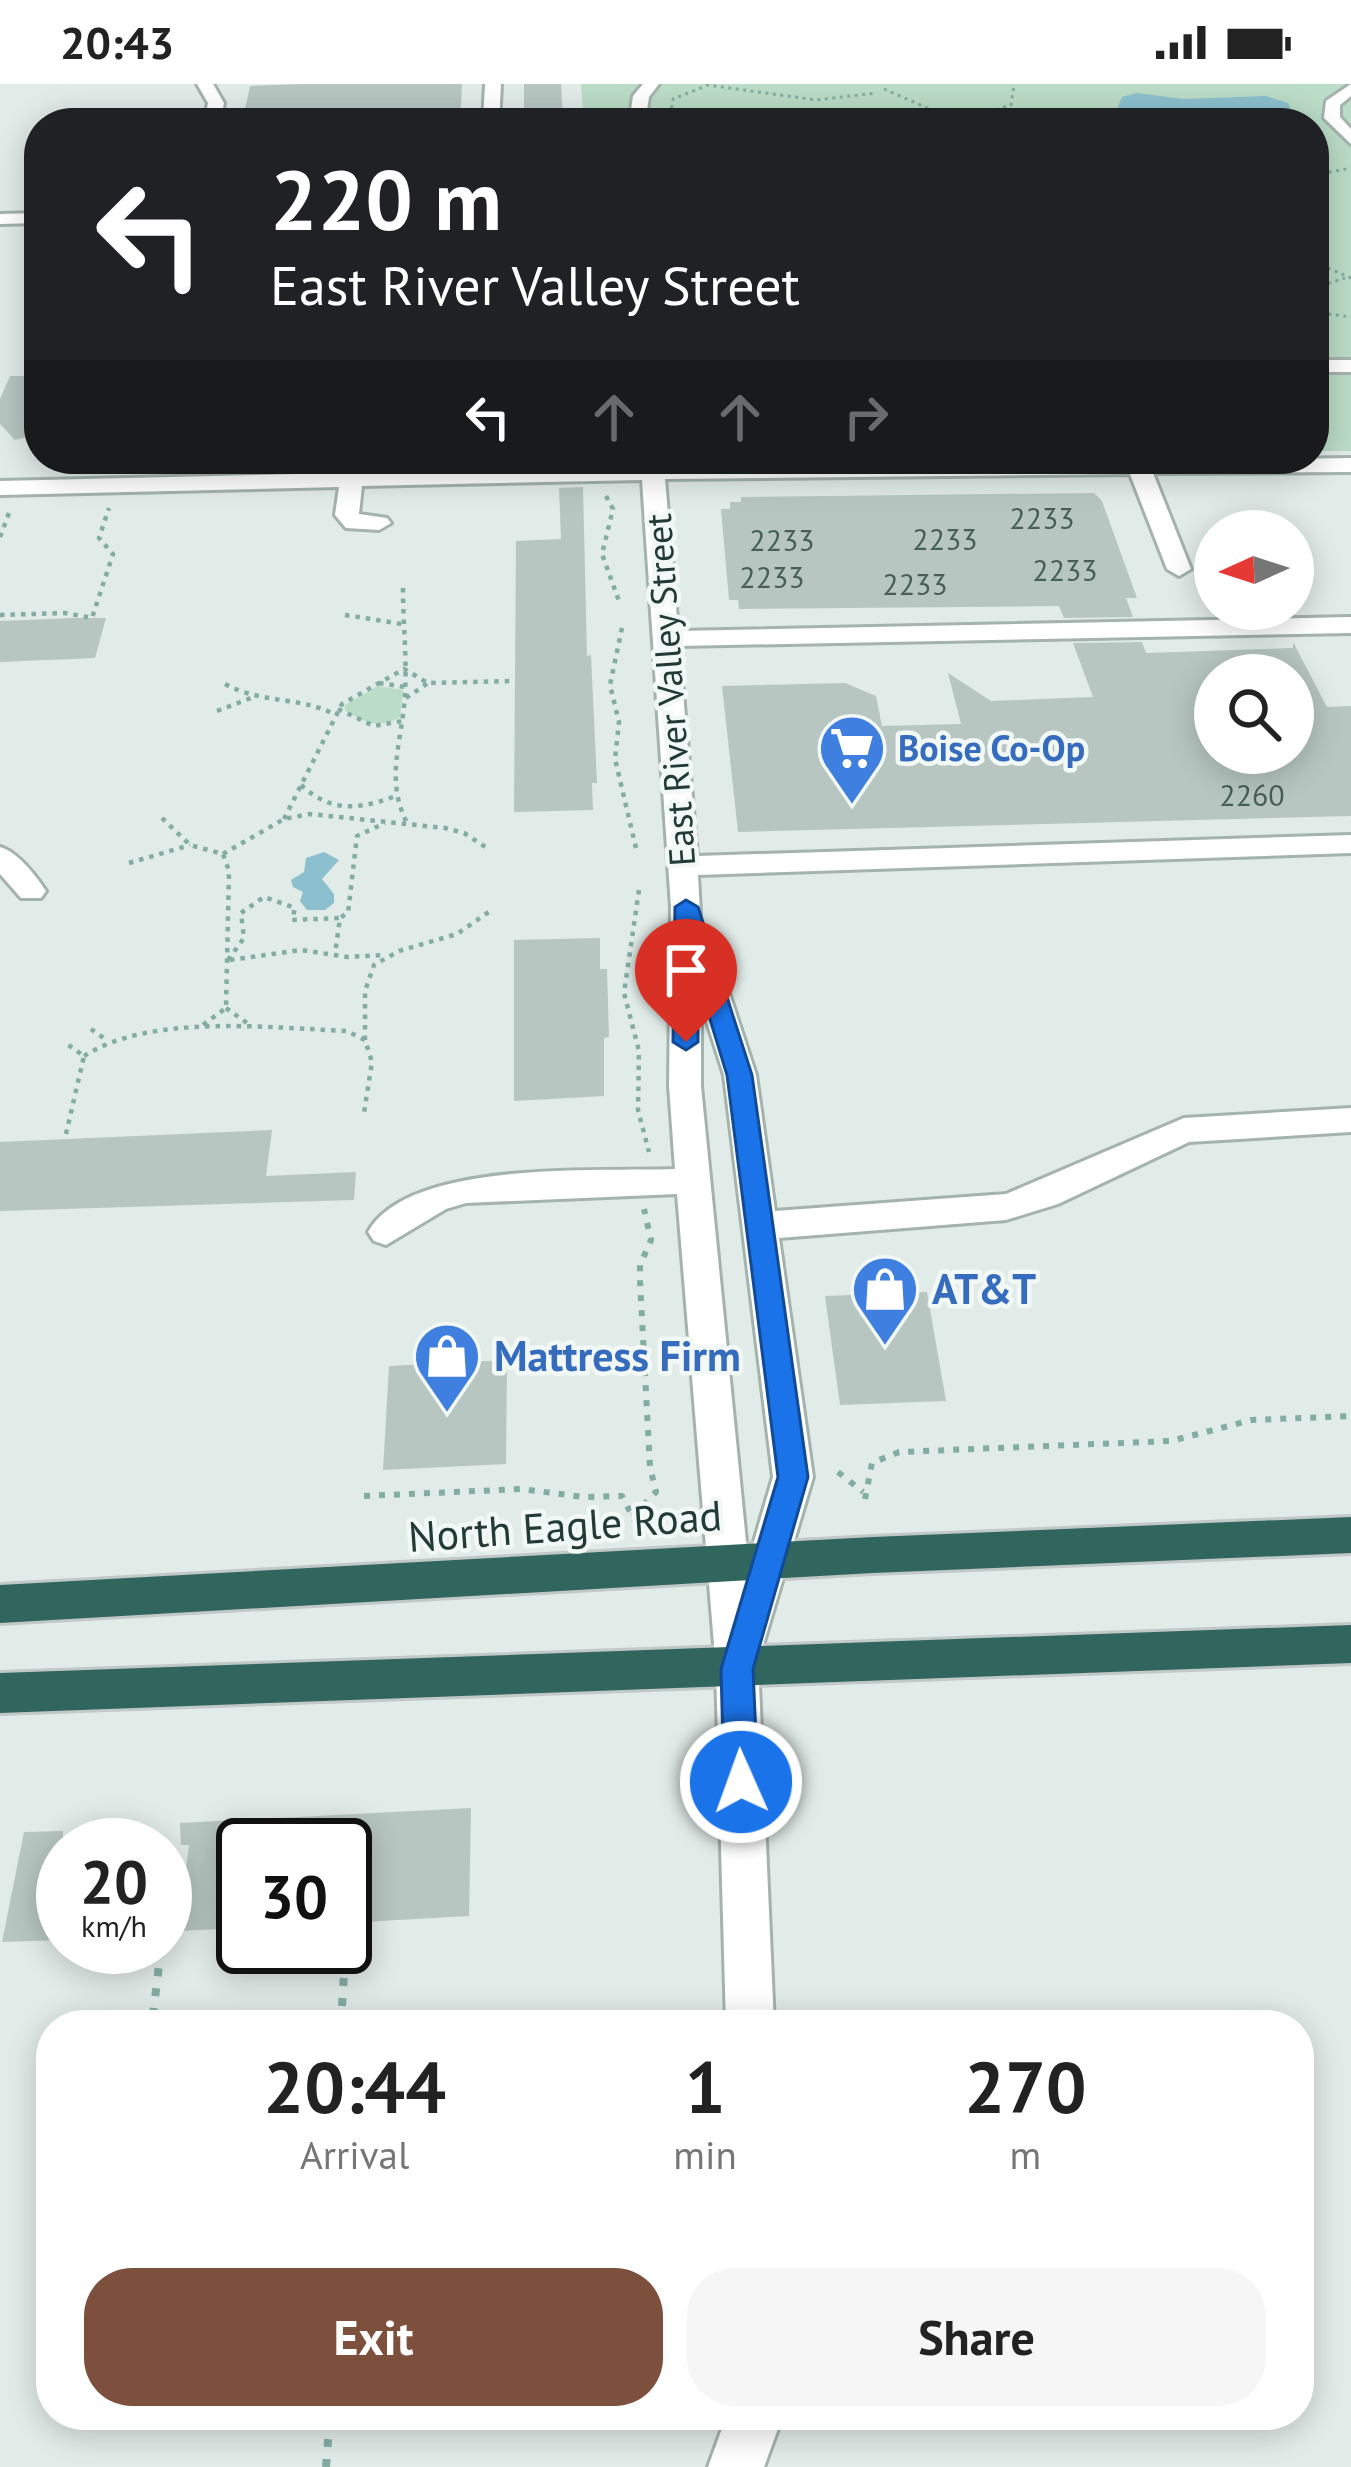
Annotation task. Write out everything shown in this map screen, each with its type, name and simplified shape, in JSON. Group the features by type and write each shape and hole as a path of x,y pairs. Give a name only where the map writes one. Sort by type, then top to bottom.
{"highway":[{"name":"North Eagle Road","path":"0,1604 747,1562 1351,1535"},
{"path":"0,1693 1351,1644"}],"street":[{"path":"1351,88 1332,104 1332,118 1351,139"},
{"path":"6,496 288,474"},
{"path":"351,474 347,514 354,524 379,524"},
{"name":"East River Valley Street","path":"652,474 686,907 685,1086 747,1562 737,1669 749,2010"},
{"path":"1141,474 1179,569"},
{"path":"666,639 1351,625"},
{"path":"683,866 1351,844"},
{"path":"0,856 31,892"},
{"name":"East River Valley Street","path":"686,907 740,1075 793,1477 747,1562"},
{"path":"759,1226 1006,1207 1046,1195 1184,1130 1351,1120"},
{"path":"386,1232 434,1199 466,1190 694,1181"},
{"path":"736,2467 750,2430"}],"path":[{"path":"670,108 681,92 722,84 816,100 876,93"},
{"path":"1001,108 1011,105 1014,84"},
{"path":"884,89 930,108"},
{"path":"600,492 613,505 602,554 620,604"},
{"path":"0,537 6,496"},
{"path":"0,615 65,613 92,618 113,554 99,538 111,502"},
{"path":"403,588 404,720 395,741 393,797 407,823"},
{"path":"345,615 402,624"},
{"path":"622,628 610,685 619,722 615,759 636,848"},
{"path":"284,819 338,709 404,669"},
{"path":"404,669 428,683 511,681"},
{"path":"380,683 405,687"},
{"path":"405,698 428,683"},
{"path":"225,684 250,698 338,709 374,726 404,720"},
{"path":"217,711 250,698"},
{"path":"314,704 338,709"},
{"path":"301,785 327,811 464,832 488,848"},
{"path":"224,854 284,819 357,808 393,797"},
{"path":"162,818 190,845 224,854 229,865 232,896 226,922 226,1008 234,1018 252,1025"},
{"path":"228,960 244,938 242,913 264,896 295,908 292,920 340,918 348,913 359,831 389,822"},
{"path":"128,863 190,845"},
{"path":"638,1159 650,1152 638,1110 639,1052 624,993 639,890"},
{"path":"228,960 301,950 386,954 458,934 494,909"},
{"path":"335,954 340,918"},
{"path":"364,1113 372,1062 365,1040 364,990 369,972 386,954"},
{"path":"197,1028 226,1008"},
{"path":"66,1134 84,1056 108,1041 252,1025 326,1027 365,1040"},
{"path":"91,1029 108,1041"},
{"path":"67,1044 84,1056"},
{"path":"364,1496 521,1489 622,1496 634,1519 656,1492 650,1468 640,1281 640,1265 651,1240 643,1206"},
{"path":"838,1472 865,1496 872,1462 899,1452 1030,1442 1172,1441 1252,1420 1351,1416"},
{"path":"154,2010 158,1974"},
{"path":"342,2006 344,1974"},
{"path":"326,2467 329,2430"}],"green space":[{"path":"581,84 1351,84 1351,451 1329,451 1329,108 583,108"},
{"path":"378,686 403,690 400,717 372,723 345,710 345,705"}],"water":[{"path":"1137,93 1183,99 1266,96 1290,108 1118,108 1122,97"},
{"path":"324,852 339,860 322,879 334,894 334,903 325,910 307,910 300,901 303,892 291,880 304,872 306,858"}],"building":[{"path":"462,84 461,108 245,108 250,86"},
{"path":"524,84 561,84 562,108 524,108"},
{"path":"10,376 24,376 24,438 15,440 0,424 0,399"},
{"path":"583,487 587,656 591,655 597,783 592,783 593,810 514,812 516,541 561,539 559,488"},
{"path":"1094,493 1102,501 1137,598 1126,598 1133,617 1064,618 1059,606 739,609 738,600 729,600 721,509 730,509 730,502 741,502 741,497"},
{"path":"106,618 95,658 0,662 0,621"},
{"path":"1142,642 1146,653 1293,648 1293,642 1299,654 1194,654 1194,774 1314,774 1314,682 1327,707 1351,706 1351,816 738,832 722,686 845,683 876,696 882,726 961,724 948,673 991,701 1093,697 1073,643"},
{"path":"600,938 600,969 607,969 609,1037 604,1038 604,1096 514,1101 514,940"},
{"path":"272,1130 266,1176 356,1172 354,1200 0,1211 0,1142"},
{"name":"AT&T","path":"927,1292 946,1401 840,1405 825,1296"},
{"name":"Mattress Firm","path":"507,1360 506,1464 383,1470 389,1366"},
{"path":"471,1808 469,1916 372,1921 372,1818 277,1818"},
{"path":"216,1821 216,1929 192,1930 192,1822"},
{"path":"24,1832 36,1832 36,1941 2,1942"}],"place":[{"name":"Boise Co-Op","path":"852,807"},
{"name":"AT&T","path":"885,1348"},
{"name":"Mattress Firm","path":"447,1415"}],"route":[{"path":"686,1042 686,907 740,1075 793,1477 737,1669 741,1782"}]}
